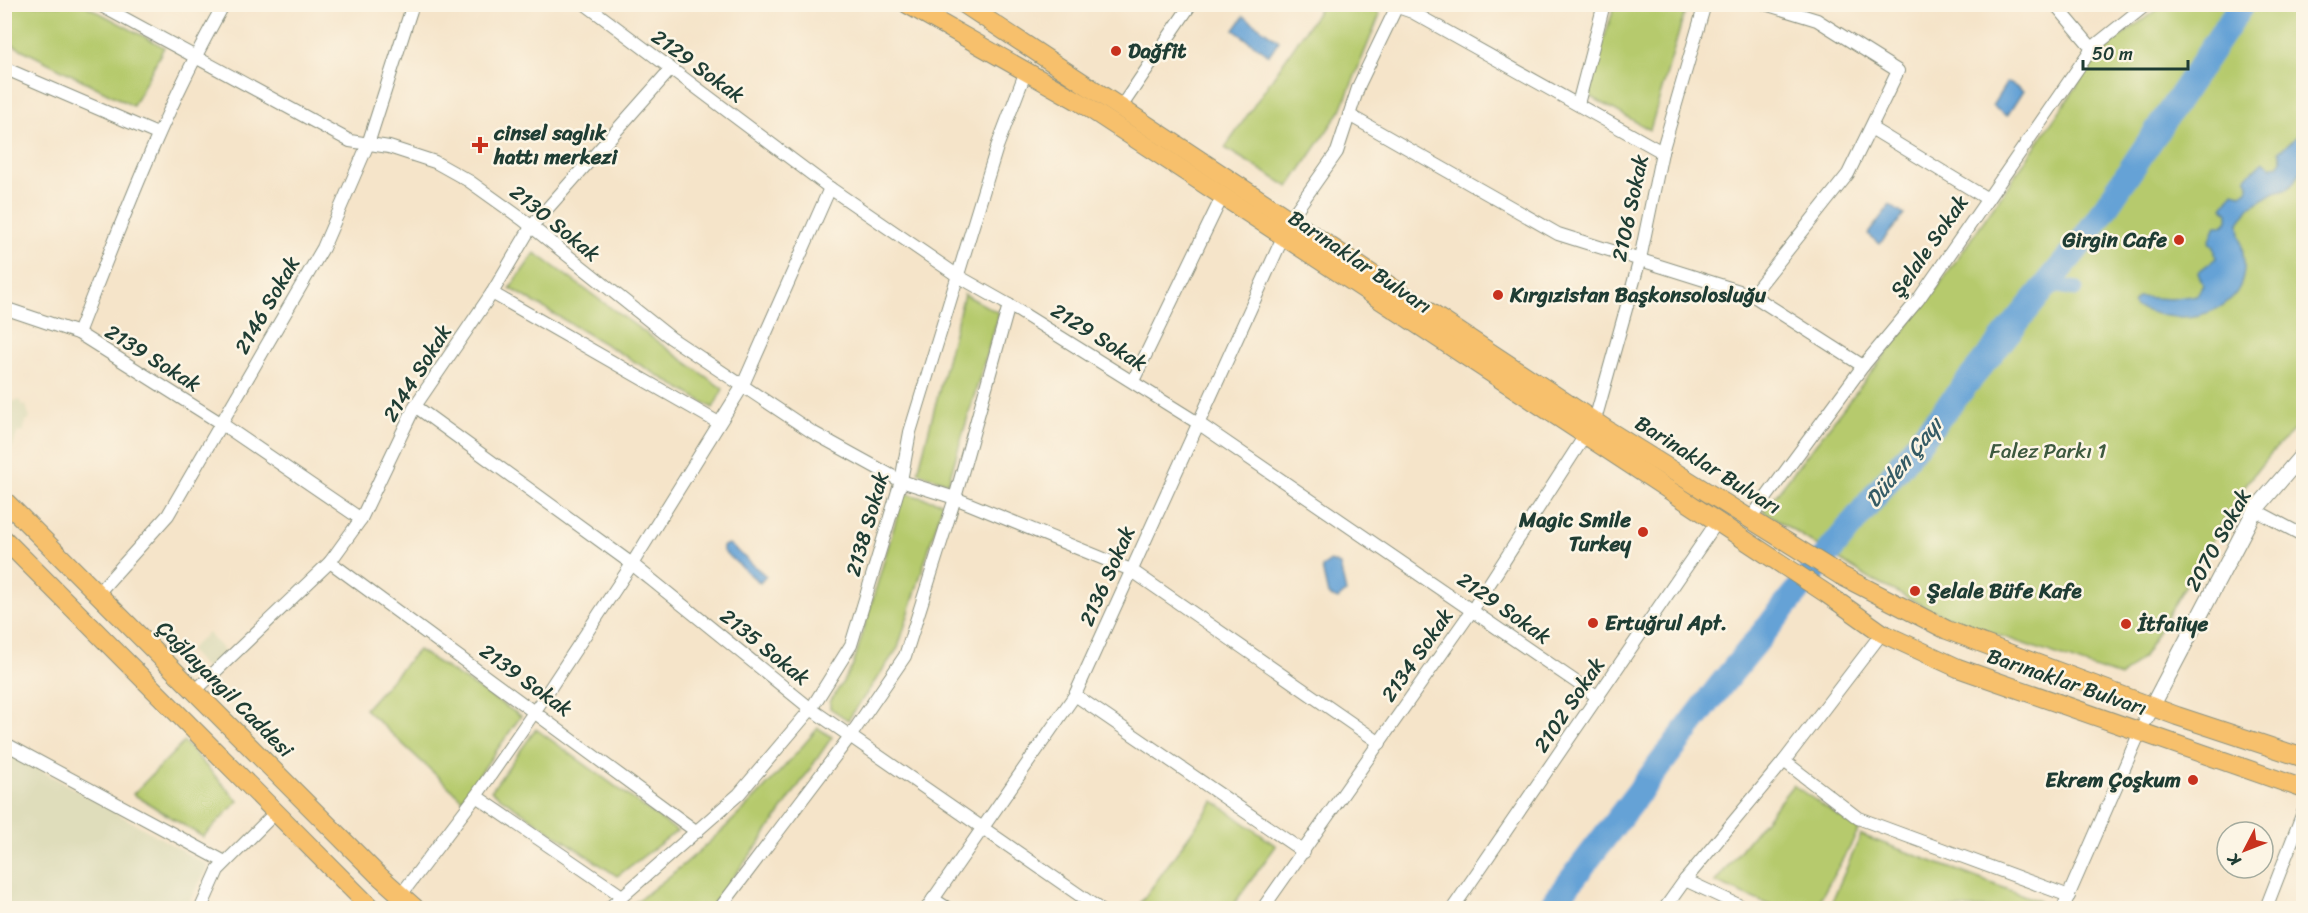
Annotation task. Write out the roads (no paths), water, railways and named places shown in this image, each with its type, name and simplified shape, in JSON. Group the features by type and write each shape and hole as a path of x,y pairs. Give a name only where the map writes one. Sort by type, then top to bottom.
{"main road":[{"name":"Barınaklar Bulvarı","path":"908,4 1078,101 1827,594 1882,633 1958,668 2304,758"},
{"name":"Barınaklar Bulvarı","path":"964,4 1595,420"},
{"name":"Barinaklar Bulvarı","path":"1595,420 1839,575"},
{"name":"Çağlayangil Caddesi","path":"5,500 400,896 416,909"},
{"path":"4,539 48,580 371,909"},
{"name":"Barınaklar Bulvarı","path":"1839,575 1947,630 2304,789"}],"street":[{"name":"2130 Sokak","path":"98,4 350,141 435,162 469,181 531,226 661,331 812,432 901,481 955,498 1131,570 1380,743"},
{"path":"78,333 157,134 195,56 224,4"},
{"name":"2146 Sokak","path":"98,593 168,515 322,248 368,144 413,4"},
{"name":"2129 Sokak","path":"585,4 830,188 958,276 1009,304 1198,423 1473,609 1598,697"},
{"path":"1121,107 1191,4"},
{"path":"1578,104 1604,4"},
{"name":"2106 Sokak","path":"1595,420 1640,259 1662,152 1705,4"},
{"path":"1752,295 1848,174 1898,71 1817,20 1765,4"},
{"path":"2055,4 2092,48"},
{"name":"Şelale Sokak","path":"1751,518 1863,366 1918,300 1986,198 2092,48 2147,4"},
{"path":"1290,219 1336,152 1359,85 1394,6 1412,12 1662,152"},
{"path":"4,68 157,134"},
{"name":"2144 Sokak","path":"195,691 330,561 361,519 415,406 492,292 531,226 670,70"},
{"name":"2138 Sokak","path":"609,909 739,794 812,709 851,645 901,481 910,432 997,147 1026,71"},
{"path":"1349,115 1558,234 1752,295 1863,366"},
{"path":"1871,128 1986,198"},
{"path":"400,896 476,796 535,711 632,564 742,387 830,188"},
{"path":"1133,381 1222,197"},
{"name":"2136 Sokak","path":"930,904 1075,695 1283,237"},
{"path":"492,292 719,423"},
{"path":"720,909 851,735 905,656 955,498 1009,304"},
{"name":"2139 Sokak","path":"4,308 78,333 222,424 361,519"},
{"name":"2135 Sokak","path":"415,406 632,564 812,709 1098,909"},
{"name":"2134 Sokak","path":"1263,909 1473,609 1587,436 1595,420"},
{"name":"2070 Sokak","path":"2147,718 2255,510 2304,453"},
{"path":"2255,510 2304,536"},
{"name":"2102 Sokak","path":"1452,909 1717,522"},
{"path":"4,555 16,556 48,580"},
{"name":"2139 Sokak","path":"330,561 697,832"},
{"path":"1665,909 1685,880 1784,762 1882,633"},
{"path":"1075,695 1304,852"},
{"path":"2063,909 2147,718"},
{"path":"4,743 225,862"},
{"path":"1784,762 1858,818 2069,896"},
{"path":"476,796 622,896"},
{"path":"2266,909 2304,810"},
{"path":"201,909 218,870 276,812"},
{"path":"1685,880 1745,909"},
{"path":"930,904 947,909"}],"water":[{"path":"1244,16 1279,41 1269,55 1234,30"},
{"path":"2007,82 2023,91 2007,116 1992,106"},
{"path":"2303,132 2303,168 2294,182 2289,188 2275,192 2250,207 2239,223 2244,269 2236,293 2217,309 2193,316 2159,315 2136,308 2133,303 2138,297 2171,299 2197,295 2203,285 2198,272 2216,258 2214,247 2209,242 2216,225 2223,225 2228,220 2228,213 2223,207 2234,192 2241,194 2247,190 2249,184 2246,177 2263,161 2271,167 2279,164 2281,159 2279,151"},
{"path":"1890,205 1904,215 1880,244 1868,234"},
{"path":"729,544 766,576 760,583 723,551 723,546"},
{"path":"1330,561 1340,565 1346,592 1338,599 1328,595 1322,568"}],"waterway":[{"name":"Düden Çayı","path":"1550,908 1721,685 2085,238 2242,4"},
{"path":"2048,284 2076,289"}],"place":[{"name":"Dağfit","path":"1116,51"},
{"name":"cinsel saglık hattı merkezi","path":"480,145"},
{"name":"Girgin Cafe","path":"2179,240"},
{"name":"Kırgızistan Başkonsolosluğu","path":"1498,295"},
{"name":"Magic Smile Turkey","path":"1643,532"},
{"name":"Şelale Büfe Kafe","path":"1915,591"},
{"name":"Ertuğrul Apt.","path":"1593,623"},
{"name":"İtfaiiye","path":"2126,624"},
{"name":"Ekrem Çoşkum","path":"2193,780"}],"park label":[{"name":"Falez Parkı 1","path":"2048,451"}]}
